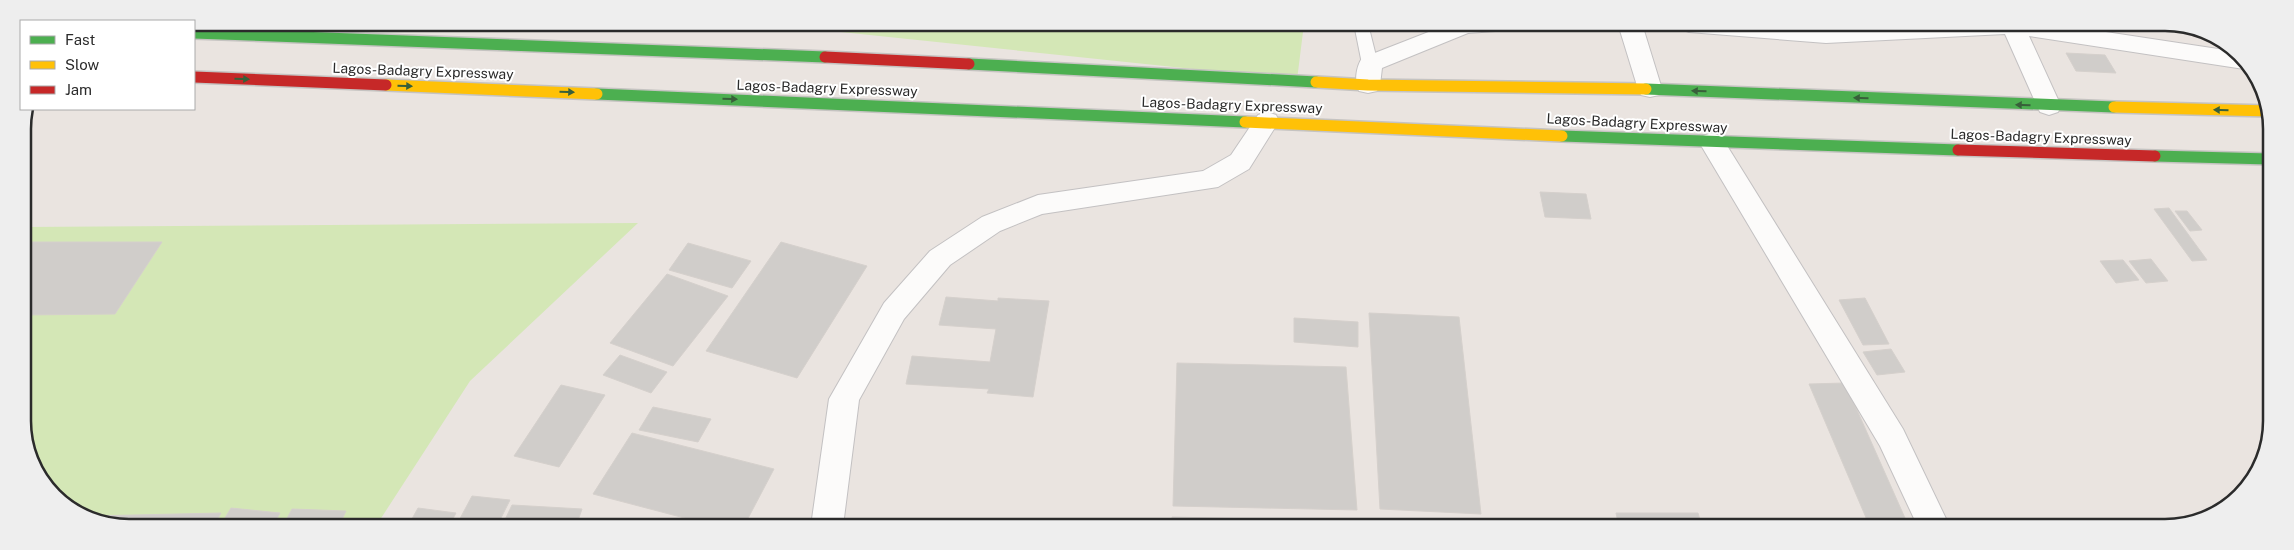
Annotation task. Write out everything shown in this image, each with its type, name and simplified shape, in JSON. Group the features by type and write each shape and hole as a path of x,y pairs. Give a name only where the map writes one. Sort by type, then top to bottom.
{"highway":[{"name":"Lagos-Badagry Expressway","path":"195,33 810,56 1369,74 1650,89 2049,106 2261,111"},
{"name":"Lagos-Badagry Expressway","path":"195,77 1712,142 2263,159"}],"street":[{"path":"1369,74 1455,31"},
{"path":"1632,31 1650,89"},
{"path":"1776,31 1826,35 1900,31"},
{"path":"2015,31 2049,106"},
{"path":"2051,31 2233,59"},
{"path":"828,519 844,399 894,311 940,258 991,224 1038,205 1209,180 1240,162 1267,122"},
{"path":"1712,142 1892,438 1930,519"}],"lane":[{"path":"1362,31 1369,74"}],"green space":[{"path":"832,31 1303,31 1297,80"},
{"path":"638,223 470,381 381,519 122,519 97,514 69,499 51,481 44,470 36,453 31,428 31,227"}],"building":[{"path":"2066,53 2105,55 2116,73 2076,71"},
{"path":"1540,192 1586,194 1591,219 1545,217"},
{"path":"2169,208 2207,260 2192,261 2154,209"},
{"path":"2175,211 2187,211 2202,230 2190,231"},
{"path":"31,242 162,242 115,314 31,315"},
{"path":"781,242 867,266 797,378 706,351"},
{"path":"688,243 751,261 732,288 669,270"},
{"path":"2151,259 2168,281 2146,283 2129,261"},
{"path":"2123,260 2139,280 2116,283 2100,261"},
{"path":"667,274 728,296 673,366 610,343"},
{"path":"946,297 998,301 998,298 1049,301 1033,397 987,393 989,389 906,384 912,356 990,362 996,329 939,325"},
{"path":"1865,298 1889,344 1863,345 1839,300"},
{"path":"1369,313 1459,317 1481,514 1380,509"},
{"path":"1294,318 1358,322 1358,347 1294,342"},
{"path":"1891,349 1905,372 1877,375 1863,352"},
{"path":"620,355 667,372 651,393 603,375"},
{"path":"1177,363 1346,367 1357,510 1173,506"},
{"path":"1845,383 1905,519 1867,519 1809,384"},
{"path":"561,385 605,395 559,467 514,456"},
{"path":"653,407 711,419 698,442 639,430"},
{"path":"632,433 774,469 748,519 688,519 593,494"},
{"path":"472,496 510,500 500,519 460,519"},
{"path":"512,505 582,509 578,519 505,519"},
{"path":"231,508 280,513 277,519 224,519"},
{"path":"418,508 456,513 453,519 412,519"},
{"path":"292,509 346,511 342,519 287,519"},
{"path":"221,513 218,519 122,519 104,516"},
{"path":"1616,513 1698,513 1700,519 1617,519"},
{"path":"1172,517 1254,519 1172,519"}],"traffic: fast":[{"path":"195,33 825,57"},
{"path":"969,64 1316,82"},
{"path":"1646,89 2114,107"},
{"path":"597,94 1245,122"},
{"path":"1562,136 1958,150"},
{"path":"2155,156 2263,159"}],"traffic: slow":[{"path":"1316,82 1368,85 1646,89"},
{"path":"386,85 597,94"},
{"path":"2114,107 2261,111"},
{"path":"1245,122 1562,136"}],"traffic: jam":[{"path":"825,57 969,64"},
{"path":"195,77 386,85"},
{"path":"1958,150 2155,156"}]}
